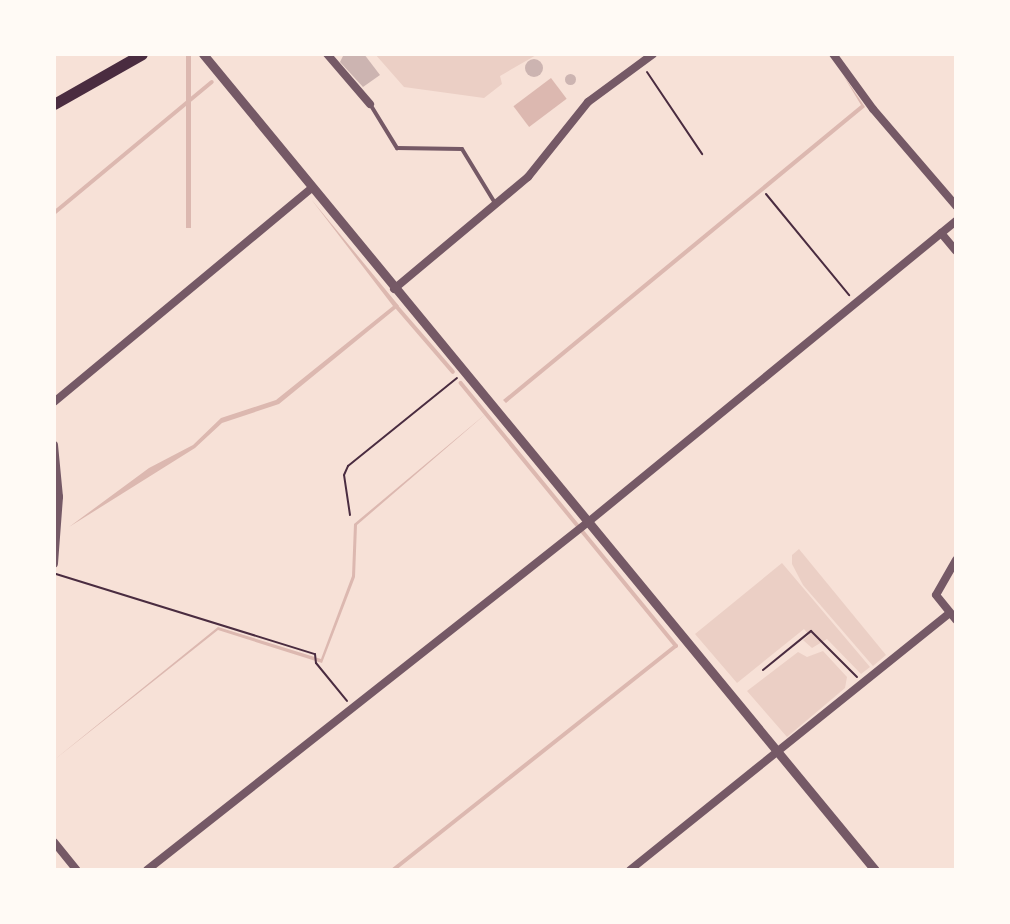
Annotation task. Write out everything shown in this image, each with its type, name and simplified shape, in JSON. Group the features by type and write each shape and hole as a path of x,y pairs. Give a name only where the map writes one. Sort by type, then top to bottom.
{"main road":[{"path":"54,104 142,54"}],"street":[{"path":"203,54 875,870"},
{"path":"327,54 370,104"},
{"path":"394,289 528,177 575,114 653,54"},
{"path":"833,54 873,109 956,206"},
{"path":"54,402 312,188"},
{"path":"147,870 587,523 956,221"},
{"path":"941,233 956,251"},
{"path":"54,445 59,497 54,564"},
{"path":"630,870 863,684 953,617 936,595 956,560"},
{"path":"54,842 77,870"}],"lane":[{"path":"370,104 394,147 462,149 496,205"}],"path":[{"path":"641,63 702,154"},
{"path":"766,194 856,303"},
{"path":"350,515 344,475 348,466 463,373"},
{"path":"54,574 315,654 316,663 353,708"},
{"path":"763,670 811,631 863,684"}],"shaded area":[{"path":"186,54 191,54 191,228 186,228"},
{"path":"375,54 538,54 500,76 502,84 484,98 404,87"},
{"path":"843,75 865,107 506,403 503,400 861,105"},
{"path":"551,78 567,99 529,127 513,106"},
{"path":"311,199 399,306 279,404 222,423 195,448 69,527 149,468 193,445 221,418 276,400 393,306"},
{"path":"488,412 357,525 355,577 322,663 218,630 54,760 218,627 321,659 352,576 354,524"},
{"path":"799,549 886,655 873,666 803,585 792,564 792,555"},
{"path":"782,563 870,667 861,674 827,639 812,648 803,640 809,635 804,629 737,683 695,634"},
{"path":"823,651 847,677 845,688 787,737 747,691 798,652 807,657"}],"building":[{"path":"344,54 364,54 380,75 363,87 340,62"},
{"path":"534,59 543,68 534,77 525,68"},
{"path":"570,73 576,79 570,85 564,79"}],"waterway":[{"path":"54,213 212,82"},
{"path":"396,306 453,372"},
{"path":"393,870 676,646 461,383"}]}
